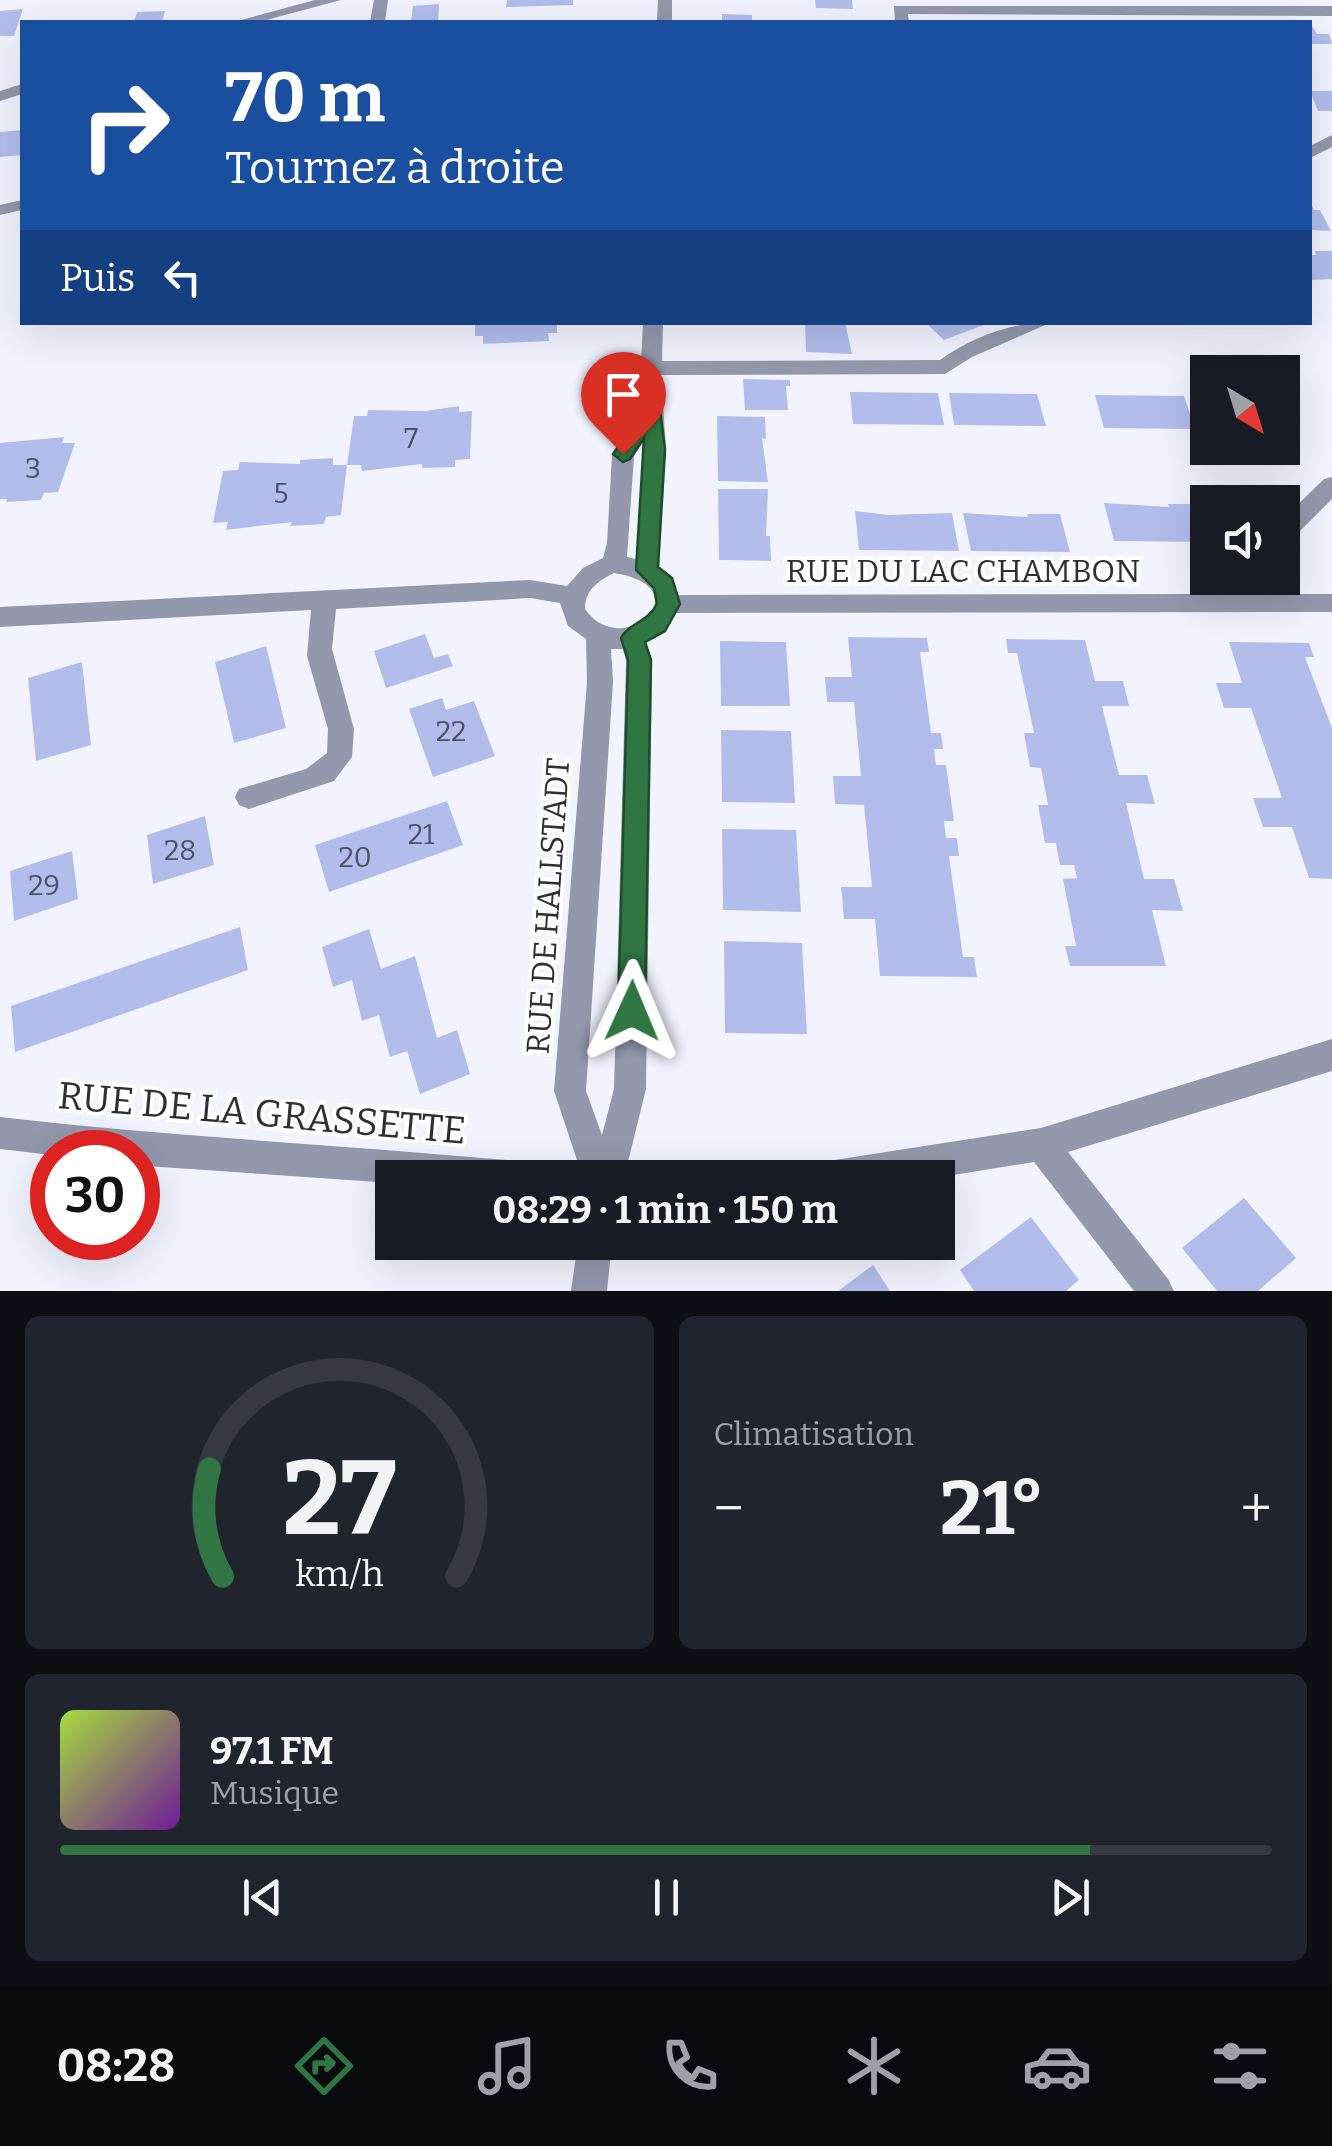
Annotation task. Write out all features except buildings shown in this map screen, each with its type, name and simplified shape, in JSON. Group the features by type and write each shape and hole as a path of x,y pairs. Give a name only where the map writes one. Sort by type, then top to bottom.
{"street":[{"path":"250,20 334,0"},
{"path":"902,20 899,9 1332,11"},
{"path":"647,570 656,449 650,402 653,325"},
{"path":"652,368 944,367 965,352 1034,325"},
{"path":"613,564 619,543 623,454 638,432 650,402"},
{"path":"1300,517 1332,485"},
{"path":"613,564 647,570 664,584 668,604 657,625 632,638 598,635 577,619 572,596 586,575 613,564"},
{"path":"0,618 530,589 572,596"},
{"path":"1218,603 1228,595"},
{"path":"249,797 330,771 341,756 342,737 320,658 318,630 325,600"},
{"name":"RUE DU LAC CHAMBON","path":"668,604 1332,604"},
{"name":"RUE DE HALLSTADT","path":"596,1160 570,1091 600,682 598,635"},
{"name":"RUE DE HALLSTADT","path":"608,1160 630,1089 639,660 632,638"},
{"path":"941,1160 1041,1144 1332,1055"},
{"name":"RUE DE LA GRASSETTE","path":"0,1133 146,1150 375,1165"},
{"path":"1041,1144 1156,1291"},
{"path":"589,1291 593,1260"}],"route":[{"path":"623,454 638,432 650,402 656,449 647,570 664,584 668,604 657,625 632,638 639,660 632,1011"}]}
